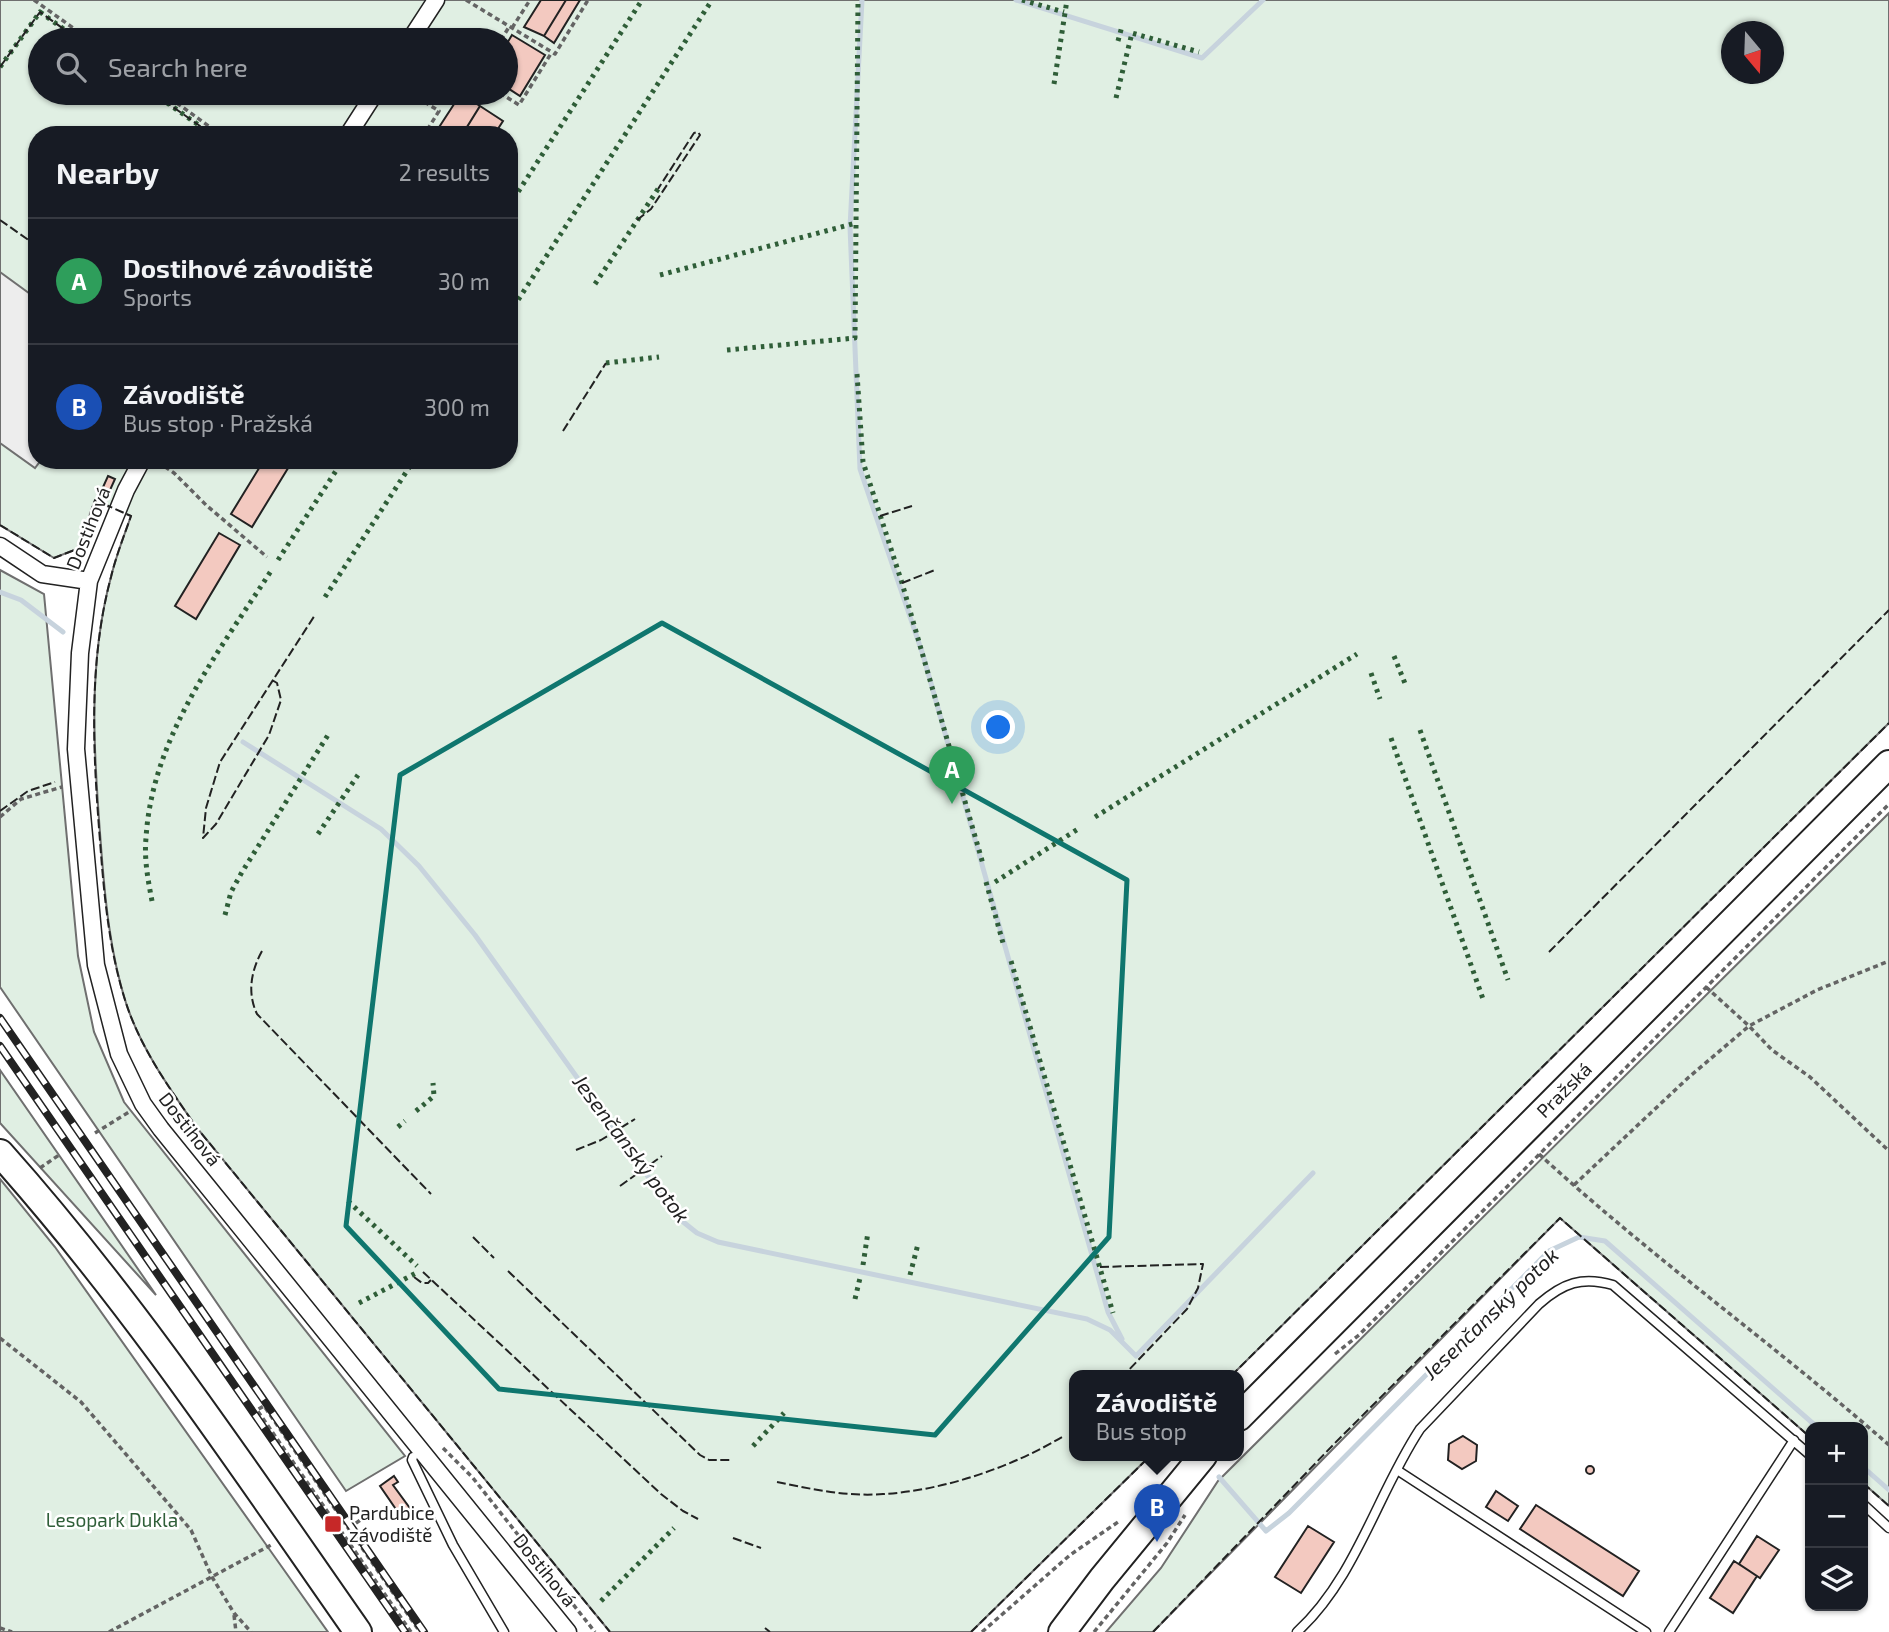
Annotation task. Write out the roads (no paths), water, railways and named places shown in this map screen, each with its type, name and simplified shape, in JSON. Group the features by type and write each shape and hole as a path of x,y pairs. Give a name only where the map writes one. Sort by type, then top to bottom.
{"main road":[{"name":"Pražská","path":"1244,1412 1889,764"},
{"path":"0,1153 92,1262 170,1364 358,1632"},
{"path":"1062,1632 1199,1461"}],"street":[{"path":"418,28 436,0"},
{"path":"354,126 367,105"},
{"name":"Dostihová","path":"137,469 89,581 80,667 76,749 96,965 119,1054 143,1104 568,1632"},
{"path":"0,546 42,574 89,581"}],"lane":[{"path":"1297,1632 1321,1608 1331,1593 1420,1429 1539,1304 1552,1292 1567,1284 1597,1281 1613,1285 1805,1450"},
{"path":"1669,1632 1794,1440"},
{"path":"413,1457 412,1460 453,1545 504,1632"},
{"path":"1397,1470 1646,1632"},
{"path":"1868,1509 1889,1528"}],"waterway":[{"path":"862,0 850,227 860,469 923,655 1108,1312 1122,1339"},
{"path":"1016,0 1202,58 1263,0"},
{"name":"Jesenčanský potok","path":"0,592 21,600 63,632"},
{"name":"Jesenčanský potok","path":"243,742 381,829 419,866 475,935 677,1217 697,1233 718,1242 1087,1319 1110,1330 1136,1356 1313,1173"},
{"name":"Jesenčanský potok","path":"1219,1477 1266,1531 1289,1513 1549,1251 1579,1237 1605,1241 1811,1422"},
{"name":"Jesenčanský potok","path":"1868,1471 1889,1490"}],"railway":[{"path":"0,1018 424,1632"},
{"path":"0,1046 405,1632"}],"place":[{"name":"Dostihové závodiště","path":"952,804"},
{"name":"Pardubice závodiště","path":"333,1524"},
{"name":"Závodiště","path":"1157,1542"}],"park label":[{"name":"Lesopark Dukla","path":"112,1520"}]}
